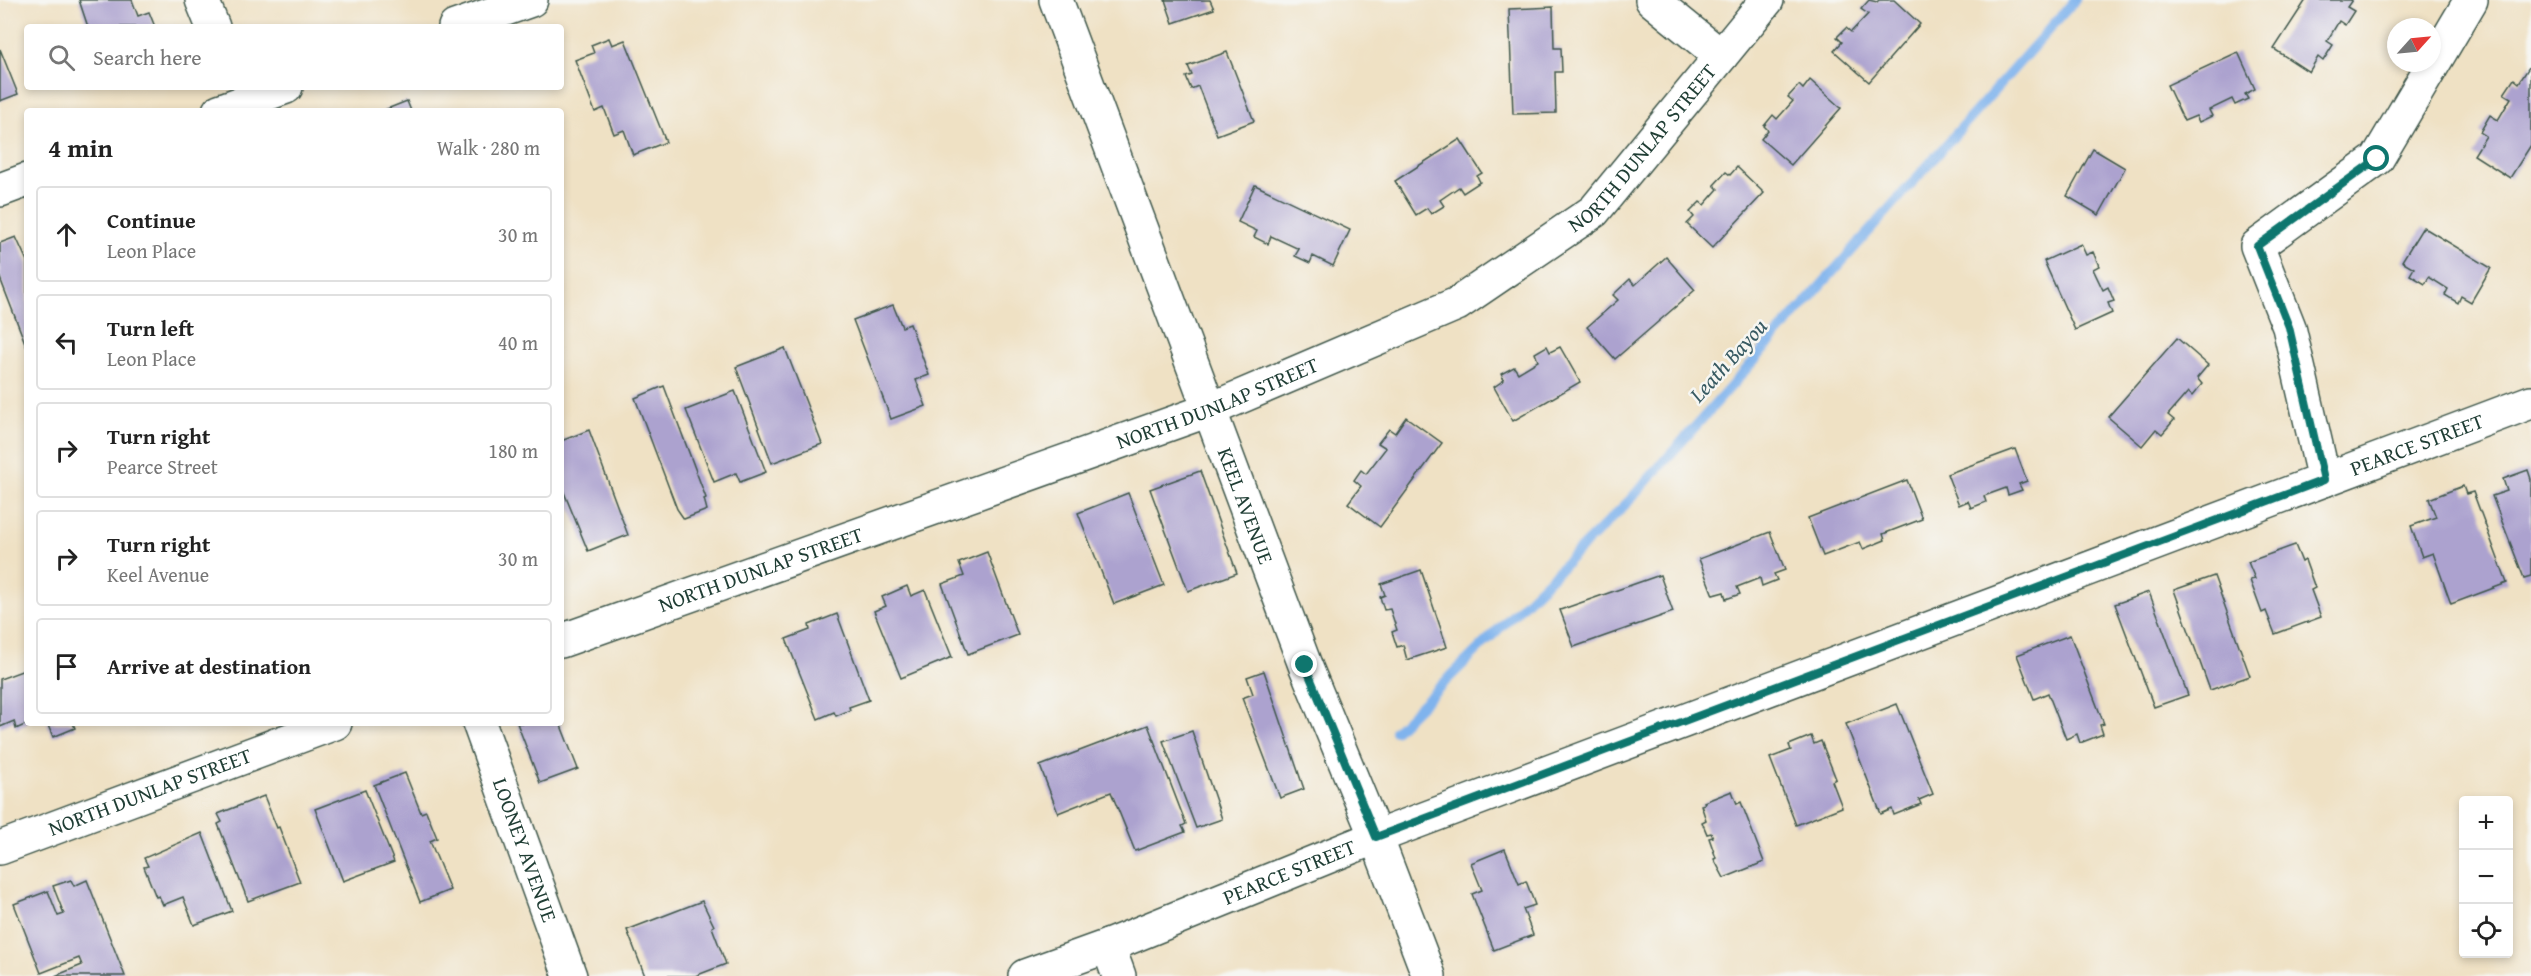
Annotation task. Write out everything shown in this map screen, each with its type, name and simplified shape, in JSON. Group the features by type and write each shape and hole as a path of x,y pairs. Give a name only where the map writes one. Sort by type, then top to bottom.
{"street":[{"path":"202,0 212,24"},
{"path":"463,24 531,0"},
{"name":"KEEL AVENUE","path":"1056,0 1305,665 1376,837 1429,976"},
{"path":"1653,0 1721,56"},
{"name":"NORTH DUNLAP STREET","path":"564,640 1209,411 1457,304 1594,211 1767,0"},
{"path":"2324,480 2289,327 2257,246 2377,159 2471,0"},
{"path":"236,103 277,90"},
{"path":"0,190 24,181"},
{"name":"PEARCE STREET","path":"1025,976 1108,946 1376,837 2531,402"},
{"name":"NORTH DUNLAP STREET","path":"0,848 327,726"},
{"name":"LOONEY AVENUE","path":"479,726 570,976"},
{"path":"1108,946 1119,976"}],"building":[{"path":"79,0 132,0 138,16 149,12 154,24 87,24"},
{"path":"1165,0 1210,0 1214,9 1173,23"},
{"path":"1869,0 1877,2 1894,0 1920,24 1869,82 1834,51 1842,42 1837,37 1846,28 1851,32 1868,14 1861,9"},
{"path":"2306,0 2352,0 2347,7 2354,11 2345,25 2339,21 2327,41 2333,45 2323,61 2318,57 2309,72 2274,49"},
{"path":"1553,7 1554,48 1561,48 1562,72 1555,72 1556,113 1513,114 1509,9"},
{"path":"609,38 612,45 625,40 666,142 633,155 624,130 614,134 604,108 595,112 575,60 594,53 591,45"},
{"path":"0,49 18,94 0,101"},
{"path":"1227,52 1254,121 1217,135 1198,86 1191,89 1186,77 1192,75 1188,66"},
{"path":"2238,52 2255,89 2245,94 2248,99 2235,105 2232,99 2209,110 2212,116 2199,122 2196,116 2184,121 2167,85"},
{"path":"2531,64 2531,145 2510,178 2474,155 2486,136 2480,132 2490,115 2498,120 2511,98 2504,94 2514,79 2519,83"},
{"path":"1810,80 1841,108 1791,165 1761,139 1768,130 1764,126 1773,115 1777,119 1793,101 1788,97 1799,85 1803,89"},
{"path":"407,101 410,108 390,108"},
{"path":"1460,139 1482,173 1477,176 1480,182 1463,193 1459,187 1440,200 1444,206 1431,214 1427,208 1416,215 1395,181"},
{"path":"2093,149 2125,168 2099,215 2067,196"},
{"path":"1737,167 1764,193 1712,248 1687,224 1694,217 1690,212 1700,202 1704,205 1718,189 1714,185 1726,172 1730,175"},
{"path":"1255,185 1350,230 1333,266 1313,256 1310,263 1295,256 1299,249 1271,236 1268,244 1254,237 1257,231 1238,222"},
{"path":"2423,227 2491,268 2471,302 2461,296 2458,303 2445,295 2448,289 2429,277 2425,284 2410,275 2414,268 2402,261"},
{"path":"16,237 24,254 24,340 0,278 0,243"},
{"path":"2081,244 2086,255 2093,252 2099,266 2093,269 2103,290 2108,287 2114,301 2108,303 2112,313 2075,330 2044,261"},
{"path":"1666,257 1695,290 1615,359 1587,327 1618,300 1613,295 1630,279 1635,285"},
{"path":"893,305 902,327 910,324 929,375 916,380 926,406 891,419 853,320"},
{"path":"2177,338 2208,365 2197,378 2202,384 2192,396 2188,392 2168,415 2174,420 2162,434 2156,429 2142,446 2108,417"},
{"path":"1547,346 1550,352 1560,347 1580,382 1513,421 1494,387 1504,380 1501,374 1514,367 1518,373 1538,361 1535,353"},
{"path":"785,348 822,444 772,463 736,367"},
{"path":"664,386 706,498 704,499 707,510 684,519 677,509 635,398"},
{"path":"735,391 766,472 740,482 736,473 714,482 686,410"},
{"path":"1406,417 1442,443 1380,527 1348,503 1361,486 1354,480 1361,470 1366,474 1386,448 1378,443 1389,429 1395,433"},
{"path":"589,430 628,535 588,551 564,492 564,440"},
{"path":"2015,449 2027,481 2019,484 2022,490 2008,495 2006,488 1984,496 1986,502 1971,508 1968,501 1959,505 1947,474"},
{"path":"2528,470 2531,479 2531,576 2524,578 2492,496 2507,491 2503,479"},
{"path":"1200,471 1237,573 1188,591 1150,489"},
{"path":"1907,480 1922,519 1883,534 1885,540 1863,549 1860,542 1823,556 1808,518"},
{"path":"2463,486 2466,494 2473,492 2507,583 2451,604 2433,553 2422,557 2411,526 2436,517 2429,499"},
{"path":"1128,493 1164,585 1114,604 1078,513"},
{"path":"1770,532 1785,570 1774,574 1777,580 1762,586 1760,578 1737,587 1740,594 1726,599 1724,592 1713,595 1699,559"},
{"path":"2295,545 2302,562 2305,560 2315,588 2311,590 2321,617 2275,634 2266,611 2262,613 2250,580 2255,579 2248,562"},
{"path":"987,552 1018,635 968,654 942,584 964,576 959,563"},
{"path":"1421,570 1447,647 1407,660 1403,645 1397,647 1392,632 1397,630 1390,609 1384,610 1380,597 1385,595 1381,584"},
{"path":"1660,575 1673,612 1574,647 1560,610"},
{"path":"2214,576 2250,676 2210,690 2174,590"},
{"path":"907,586 911,596 925,590 952,657 901,678 874,611 886,606 882,597"},
{"path":"2149,592 2188,695 2154,707 2115,604"},
{"path":"837,614 869,700 849,707 850,710 836,716 834,712 818,719 786,639 810,630 809,625"},
{"path":"2070,635 2104,724 2100,725 2103,734 2080,743 2077,734 2066,739 2048,693 2034,699 2017,655"},
{"path":"24,670 24,725 16,729 14,721 0,727 0,679"},
{"path":"1264,671 1304,789 1280,798 1242,698 1253,694 1247,677"},
{"path":"1897,704 1933,794 1919,800 1921,804 1894,815 1892,809 1881,814 1846,724"},
{"path":"1148,725 1186,824 1182,826 1185,832 1135,851 1111,792 1058,813 1040,766"},
{"path":"48,726 74,726 75,728 53,737"},
{"path":"518,726 561,726 578,769 540,783"},
{"path":"1192,731 1222,819 1196,828 1163,741"},
{"path":"1811,736 1814,744 1821,741 1836,779 1832,781 1842,807 1796,825 1770,758 1791,750 1789,745"},
{"path":"405,773 421,813 426,811 437,838 430,841 450,890 420,902 374,785"},
{"path":"365,790 394,862 343,881 315,809"},
{"path":"1732,791 1737,804 1741,802 1764,862 1724,878 1714,859 1716,858 1709,838 1713,837 1711,833 1707,834 1702,822 1706,820 1701,805"},
{"path":"264,796 277,828 279,827 300,882 248,901 218,824 222,822 218,814"},
{"path":"202,833 232,911 194,925 183,897 163,905 159,896 156,897 144,867 148,866 144,858"},
{"path":"1505,849 1519,884 1526,881 1535,905 1523,909 1533,935 1494,950 1472,894 1482,890 1471,863"},
{"path":"71,880 74,886 87,880 125,976 55,976 82,965 79,958 41,973 14,904 48,891 58,916 64,914 53,886"},
{"path":"702,901 714,926 712,927 726,964 695,976 645,976 627,930"}],"waterway":[{"name":"Leath Bayou","path":"1395,731 1629,501 2075,0"}],"route":[{"path":"1305,665 1376,837 2324,480 2289,327 2257,246 2377,159"}]}
